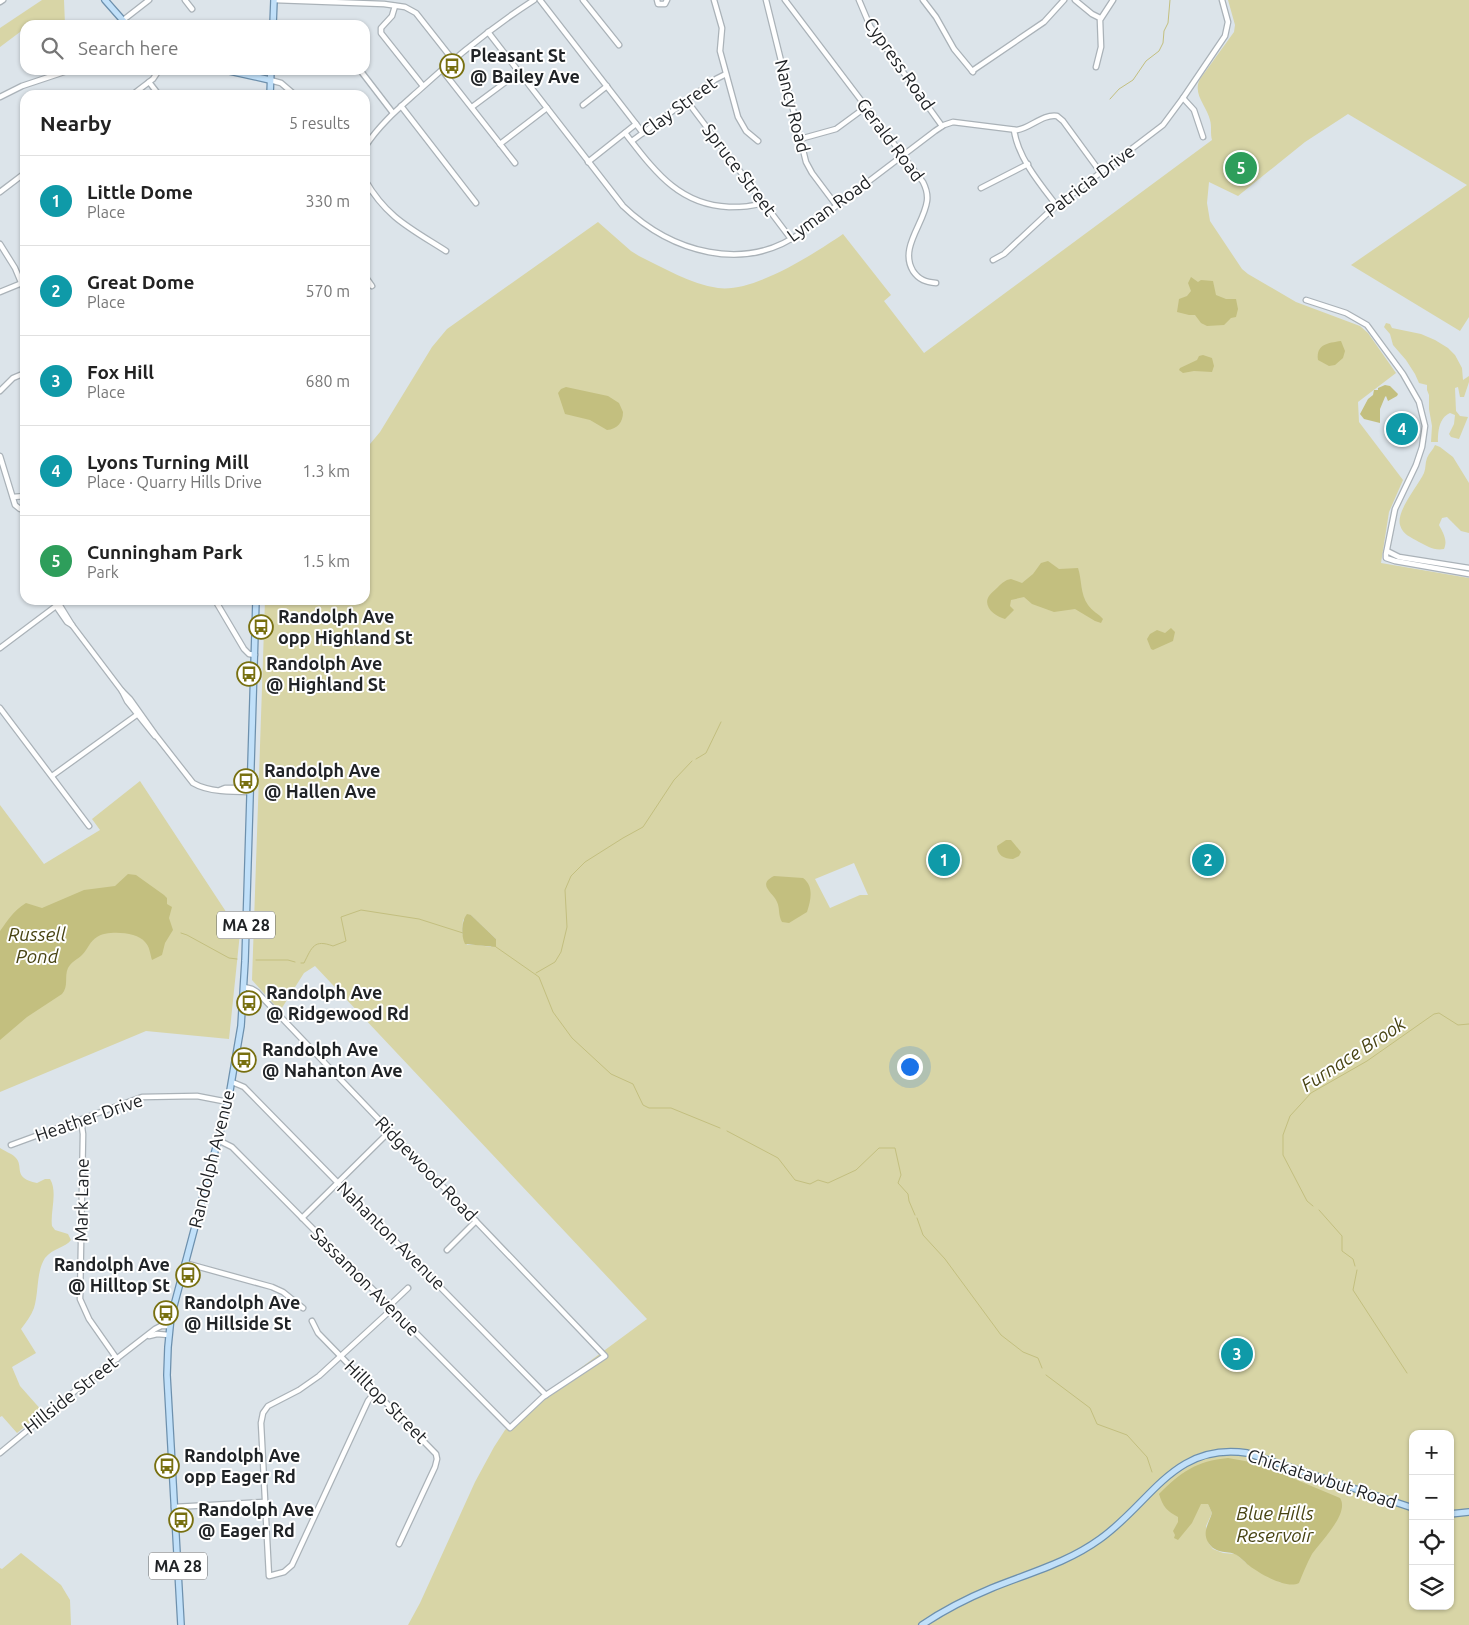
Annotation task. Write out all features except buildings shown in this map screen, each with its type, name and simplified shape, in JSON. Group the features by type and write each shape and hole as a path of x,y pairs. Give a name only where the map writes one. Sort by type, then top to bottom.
{"main road":[{"path":"105,0 122,20"},
{"path":"273,20 274,0"},
{"path":"248,75 270,80"},
{"path":"270,75 270,90"},
{"name":"Randolph Avenue","path":"181,1625 167,1375 169,1335 185,1264 228,1102 240,1034 244,988 256,605"},
{"name":"Chickatawbut Road","path":"922,1625 947,1609 976,1595 1052,1566 1092,1545 1118,1524 1170,1474 1189,1461 1207,1454 1227,1451 1247,1453 1409,1507"},
{"path":"1454,1514 1469,1512"}],"street":[{"path":"127,20 149,0"},
{"path":"185,0 192,9"},
{"path":"274,0 408,8 416,13 453,60"},
{"path":"400,0 393,14 382,27 381,33 423,86"},
{"path":"370,140 377,129 393,113 453,60 488,32 534,0"},
{"path":"540,0 643,133"},
{"path":"583,0 619,45"},
{"path":"657,0 658,4 662,5 667,0"},
{"path":"714,0 721,23 720,48 741,125 758,141"},
{"name":"Nancy Road","path":"766,0 808,167 836,205"},
{"name":"Gerald Road","path":"785,0 922,182 927,197 910,246 910,264 914,273 921,280 936,283"},
{"name":"Cypress Road","path":"859,0 870,26 942,126"},
{"path":"923,0 936,17 954,49 973,72 1044,22 1064,0"},
{"path":"1076,0 1100,18"},
{"path":"1096,67 1100,50 1100,18 1113,0"},
{"name":"Patricia Drive","path":"993,260 1004,254 1039,220 1160,128 1218,50 1226,33 1228,18 1222,0"},
{"name":"Lyman Road","path":"488,32 618,201 658,234 684,246 722,254 748,253 768,249 791,239 942,126 956,122 1014,130 1026,128 1047,117 1057,116 1063,121 1101,173"},
{"path":"442,70 514,163"},
{"path":"472,107 519,72"},
{"name":"Clay Street","path":"632,141 716,79 726,74"},
{"path":"0,97 22,86 55,75"},
{"path":"139,90 156,75"},
{"path":"364,75 393,113"},
{"path":"270,80 281,83 289,90"},
{"path":"149,82 155,90"},
{"path":"583,105 607,86"},
{"path":"1183,98 1194,110 1203,137"},
{"name":"Spruce Street","path":"687,101 791,239"},
{"path":"401,106 476,203"},
{"path":"500,144 547,108"},
{"path":"800,139 836,129 866,108"},
{"path":"588,162 636,124"},
{"path":"1014,130 1017,142 1028,164 1057,206"},
{"path":"625,133 662,178 692,198 730,207 753,206 764,202"},
{"path":"981,188 1028,164"},
{"path":"0,192 20,177"},
{"path":"370,188 378,201 391,215 446,250"},
{"path":"0,244 14,264 20,278"},
{"path":"0,292 20,284"},
{"path":"1306,300 1346,313 1367,325 1403,374 1420,402 1425,426 1423,441 1416,465 1395,509 1386,557 1390,560 1469,574"},
{"path":"0,391 11,380 20,375"},
{"path":"0,456 16,505 20,509"},
{"path":"13,497 20,496"},
{"path":"1387,550 1400,557 1469,568"},
{"path":"0,648 57,605 67,622 72,625 149,730 193,783 202,787 220,790 226,788 251,790"},
{"path":"218,605 246,651 249,654 255,655"},
{"path":"0,708 89,826"},
{"path":"52,776 138,713"},
{"name":"Ridgewood Road","path":"244,988 257,992 605,1356 546,1395"},
{"name":"Nahanton Avenue","path":"232,1082 244,1088 546,1395"},
{"name":"Heather Drive","path":"11,1145 142,1097 197,1096 228,1102"},
{"name":"Mark Lane","path":"80,1120 83,1134 80,1296 85,1313 117,1359"},
{"path":"302,1218 390,1132"},
{"name":"Sassamon Avenue","path":"218,1140 229,1145 510,1428 546,1395"},
{"path":"447,1250 476,1221"},
{"path":"185,1264 272,1287 283,1292 303,1308"},
{"path":"376,1391 368,1401 294,1563 284,1572 269,1576 260,1423 262,1413 270,1404 311,1382 341,1356 408,1288"},
{"name":"Hilltop Street","path":"312,1321 316,1331 430,1446 437,1456 435,1467 399,1544"},
{"name":"Hillside Street","path":"0,1454 23,1433 143,1338 158,1327 170,1326"},
{"path":"143,1338 157,1334 169,1335"},
{"path":"174,1507 264,1502"}],"shaded area":[{"path":"42,0 64,0 65,20 20,20 20,32 0,47 0,28"},
{"path":"1228,0 1469,0 1469,317 1460,331 1351,265 1467,185 1348,114 1305,142 1238,196 1209,182 1207,203 1210,221 1242,269 1296,302 1360,326 1368,333 1396,373 1358,402 1359,422 1403,480 1389,512 1381,563 1469,578 1469,1625 408,1625 420,1603 475,1482 505,1430 529,1406 647,1319 315,966 304,973 280,1011 252,980 265,605 370,605 370,444 380,432 432,347 447,329 598,222 639,256 687,279 718,288 732,288 765,278 816,252 843,234 891,295 884,301 924,353 1212,140 1210,120 1198,90 1200,79 1234,32 1235,25","holes":["854,863 868,895 860,895 830,908 815,879","471,915 496,939 491,947 467,945 462,933 463,920","1208,1504 1281,1583 1246,1563 1236,1554 1223,1553 1213,1549 1209,1544 1206,1526 1212,1513"]},
{"path":"1386,323 1390,324 1392,328 1421,334 1448,348 1455,355 1462,368 1463,380 1469,376 1464,397 1460,397 1458,387 1455,388 1456,411 1460,416 1468,417 1459,439 1451,437 1449,434 1454,424 1455,415 1450,413 1441,421 1438,442 1431,442 1432,426 1427,385 1419,383 1406,360 1393,345 1390,334 1384,327"},
{"path":"1435,445 1453,457 1469,483 1469,533 1461,531 1447,517 1442,518 1439,525 1445,537 1444,549 1434,549 1428,546 1408,535 1400,525 1404,506 1424,473 1427,458"},
{"path":"140,781 240,933 229,1039 146,1031 0,1092 0,805 44,864 100,830 92,819"},
{"path":"0,1148 12,1154 18,1160 21,1175 24,1178 37,1183 50,1179 54,1196 52,1226 55,1230 68,1234 71,1240 45,1258 40,1269 34,1308 21,1329 36,1353 12,1367 20,1386 43,1412 17,1433 2,1416 0,1417"},
{"path":"21,1553 61,1585 70,1600 71,1625 0,1625 0,1568 2,1569"}],"water":[{"path":"1191,277 1198,282 1201,280 1213,281 1216,295 1226,299 1236,299 1238,309 1236,317 1231,318 1224,325 1207,326 1201,323 1195,315 1177,312 1179,299 1187,296 1191,291 1188,283"},
{"path":"1341,341 1345,351 1343,358 1335,365 1329,366 1318,360 1321,347"},
{"path":"1203,355 1212,358 1214,366 1212,372 1194,371 1183,373 1179,370 1197,360 1199,356"},
{"path":"1385,385 1390,386 1398,394 1397,396 1388,401 1385,397 1380,409 1380,423 1364,419 1360,414 1368,399 1373,395 1374,390 1378,390 1378,388"},
{"path":"566,387 608,396 619,403 623,412 621,422 616,427 607,430 590,420 565,414 558,393"},
{"path":"1048,561 1059,569 1078,568 1085,601 1103,619 1101,623 1075,609 1054,612 1032,604 1024,597 1011,600 1010,606 1014,610 1005,619 991,611 987,600 1001,584 1011,579 1022,583 1033,574 1041,563"},
{"path":"1171,628 1175,632 1173,641 1153,650 1151,649 1147,639 1150,634 1157,630 1165,633"},
{"path":"1006,840 1011,840 1021,852 1019,856 1010,859 1000,854 997,846"},
{"name":"Russell Pond","path":"128,874 136,875 164,895 167,898 167,904 172,907 169,918 173,930 165,943 162,955 152,960 147,944 136,936 129,934 108,933 97,937 82,955 69,966 62,994 27,1017 0,1040 0,931 8,919 26,903 42,908 84,890 115,886"},
{"path":"774,876 803,878 809,885 810,898 807,912 789,923 782,922 777,902 766,886 769,879"},
{"path":"467,914 471,915 496,939 496,947 465,944 462,929"},
{"name":"Blue Hills Reservoir","path":"1228,1458 1256,1463 1340,1498 1342,1504 1338,1519 1312,1554 1299,1583 1293,1585 1279,1582 1264,1575 1234,1554 1219,1551 1211,1546 1206,1538 1212,1513 1208,1504 1201,1504 1192,1523 1178,1540 1174,1538 1173,1531 1178,1522 1178,1517 1166,1508 1159,1494 1190,1469 1207,1462"}],"waterway":[{"path":"1110,99 1119,89 1133,80 1146,61 1159,51 1168,23 1170,0"},
{"path":"696,759 706,753 721,722"},
{"path":"536,973 555,962 561,952 567,927 565,890 571,876 585,862 643,827 674,780 692,761"},
{"path":"301,963 304,963 314,946 318,944 322,943 333,946 346,941 341,917 361,910 419,919 463,933"},
{"path":"181,933 229,958 237,959"},
{"path":"496,947 539,977 553,1012 572,1038 611,1074 633,1084 643,1105 649,1108 671,1108 720,1128"},
{"path":"256,960 288,960 295,962"},
{"name":"Furnace Brook","path":"1313,1206 1307,1201 1283,1155 1283,1135 1290,1116 1311,1093 1367,1061 1434,1014 1439,1013 1458,1025 1469,1024"},
{"path":"727,1131 778,1158 795,1180 810,1184 818,1180 828,1183 856,1170 879,1148 895,1148 901,1175 898,1183 908,1194 915,1215"},
{"name":"Furnace Brook","path":"1319,1210 1342,1236 1342,1251 1353,1259 1355,1266"},
{"path":"917,1218 923,1235 945,1259 1001,1335 1023,1352 1038,1358 1042,1368"},
{"name":"Furnace Brook","path":"1357,1270 1353,1290 1407,1373"},
{"path":"1046,1375 1090,1408 1097,1424 1127,1435 1147,1457 1152,1472"}],"place":[{"name":"Pleasant St @ Bailey Ave","path":"452,66"},
{"name":"Cunningham Park","path":"1241,168"},
{"name":"Lyons Turning Mill","path":"1402,429"},
{"name":"Randolph Ave opp Highland St","path":"261,627"},
{"name":"Randolph Ave @ Highland St","path":"249,674"},
{"name":"Randolph Ave @ Hallen Ave","path":"246,781"},
{"name":"Little Dome","path":"944,860"},
{"name":"Great Dome","path":"1208,860"},
{"name":"Randolph Ave @ Ridgewood Rd","path":"249,1003"},
{"name":"Randolph Ave @ Nahanton Ave","path":"244,1060"},
{"name":"Randolph Ave @ Hilltop St","path":"188,1275"},
{"name":"Randolph Ave @ Hillside St","path":"166,1313"},
{"name":"Fox Hill","path":"1237,1354"},
{"name":"Randolph Ave opp Eager Rd","path":"167,1466"},
{"name":"Randolph Ave @ Eager Rd","path":"181,1520"}]}
